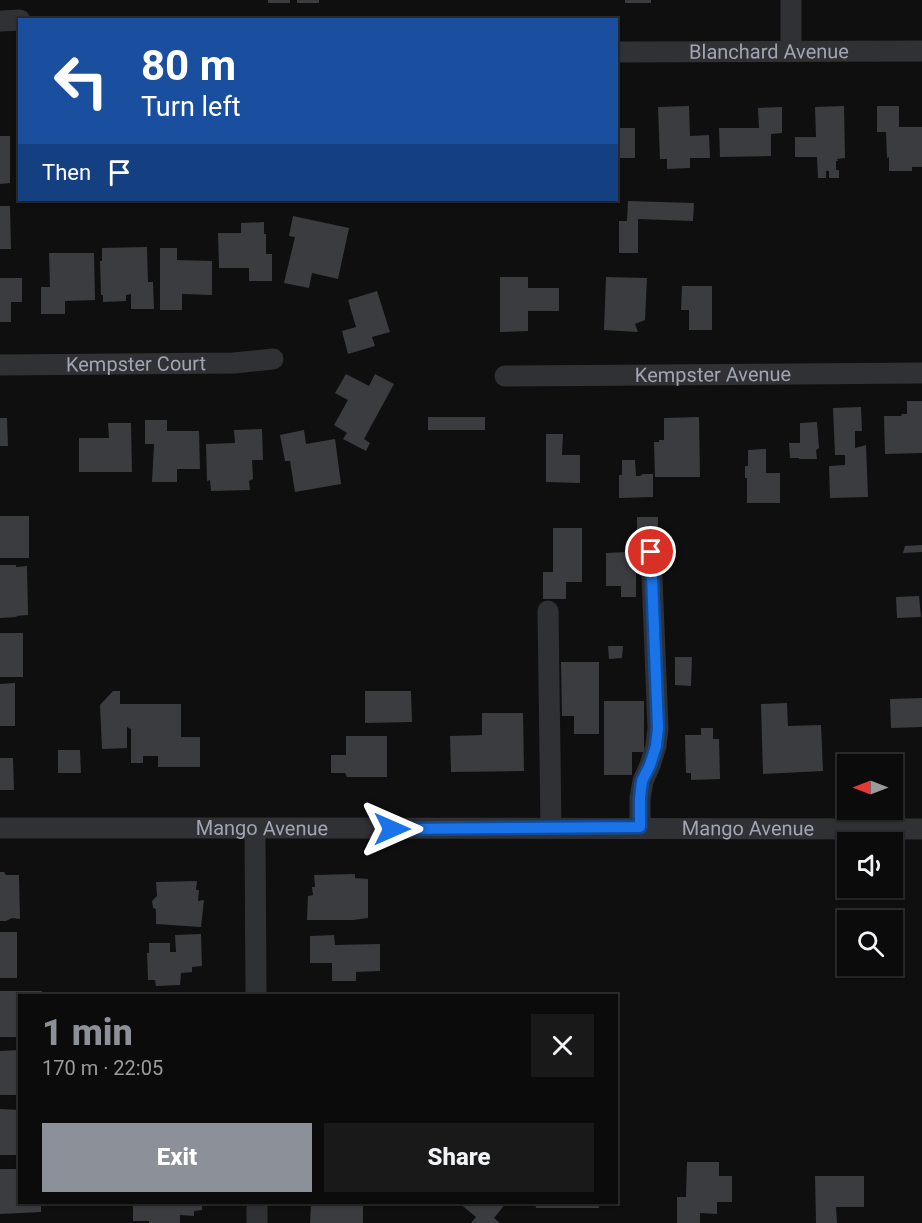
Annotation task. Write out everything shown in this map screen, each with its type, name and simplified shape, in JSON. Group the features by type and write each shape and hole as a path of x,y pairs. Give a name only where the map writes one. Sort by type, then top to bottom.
{"street":[{"path":"791,0 791,51"},
{"path":"0,21 18,20"},
{"name":"Blanchard Avenue","path":"618,52 922,51"},
{"name":"Kempster Court","path":"0,365 234,363 273,359"},
{"name":"Kempster Avenue","path":"505,376 922,373"},
{"path":"640,827 642,781 656,746 658,728 651,552"},
{"path":"548,611 550,828"},
{"name":"Mango Avenue","path":"0,828 922,829"},
{"path":"255,829 256,994"},
{"path":"257,1204 257,1223"}],"building":[{"path":"268,0 290,0 290,3 268,3"},
{"path":"297,0 319,0 319,3 297,3"},
{"path":"625,0 651,0 651,3 625,3"},
{"path":"689,106 690,136 709,135 710,158 690,158 690,168 667,169 667,159 660,159 658,107"},
{"path":"844,106 845,158 836,161 839,178 829,178 829,171 826,171 826,178 818,178 817,157 795,157 795,137 816,137 815,107"},
{"path":"877,106 899,106 899,127 922,127 922,167 912,167 912,171 889,171 886,132 877,132"},
{"path":"782,107 782,133 771,134 771,156 720,157 719,128 759,128 758,108"},
{"path":"618,128 635,128 635,158 618,158"},
{"path":"0,136 10,136 10,183 0,184"},
{"path":"628,201 694,203 693,221 638,219 638,253 619,253 619,221 627,221"},
{"path":"0,206 10,206 11,249 0,249"},
{"path":"293,216 349,228 338,279 312,273 309,288 284,283 295,237 289,236"},
{"path":"264,222 266,254 272,254 272,281 249,281 249,268 219,268 218,233 241,233 241,223"},
{"path":"147,247 148,282 153,282 154,309 131,309 131,294 126,295 126,301 103,302 100,261 102,261 102,248"},
{"path":"160,248 177,248 177,260 212,261 212,295 182,294 182,310 160,310"},
{"path":"49,253 94,253 95,300 65,301 65,314 41,314 41,287 50,287"},
{"path":"500,277 528,277 528,288 559,288 559,311 528,311 528,331 500,332"},
{"path":"606,277 647,278 645,320 635,324 638,332 604,330"},
{"path":"0,278 22,278 22,302 11,302 11,322 0,322"},
{"path":"682,286 712,286 712,330 689,330 689,310 681,310"},
{"path":"377,291 390,332 372,337 375,346 348,354 342,331 356,327 348,300"},
{"path":"346,374 369,386 375,374 394,384 364,439 370,443 366,451 343,439 347,433 334,425 348,400 335,393"},
{"path":"907,401 922,401 922,453 885,454 884,416 907,414"},
{"path":"861,407 862,431 855,431 855,448 866,445 868,497 830,498 829,466 845,465 845,455 835,455 833,408"},
{"path":"428,417 485,417 485,430 428,430"},
{"path":"699,417 700,477 655,477 654,442 664,440 664,418"},
{"path":"0,418 7,418 8,446 0,446"},
{"path":"145,420 167,420 167,431 199,431 200,469 177,469 177,482 152,482 154,444 145,444"},
{"path":"817,422 819,448 816,450 817,459 790,458 789,443 800,443 800,423"},
{"path":"108,423 131,423 132,472 79,472 79,438 109,438"},
{"path":"262,429 263,460 252,460 253,479 249,481 250,490 211,491 210,480 207,481 206,444 235,443 234,430"},
{"path":"304,430 306,444 335,439 341,484 295,492 290,461 285,461 280,435"},
{"path":"546,434 563,434 562,455 580,455 580,483 546,482"},
{"path":"766,449 766,473 780,473 780,503 747,503 745,466 748,466 748,450"},
{"path":"622,460 635,460 636,476 653,474 653,497 619,498 619,475 622,475"},
{"path":"0,516 29,516 29,558 0,558"},
{"path":"637,517 658,517 658,538 637,538"},
{"path":"553,528 582,528 582,582 566,582 566,599 543,599 543,572 553,572"},
{"path":"627,545 640,545 640,555 642,552 644,566 636,570 636,597 621,597 621,586 606,586 606,553 627,552"},
{"path":"922,545 922,552 903,553 905,546"},
{"path":"0,565 27,566 28,615 0,618"},
{"path":"919,596 921,617 897,618 896,597"},
{"path":"0,633 23,633 23,677 0,677"},
{"path":"608,646 623,646 622,658 609,659"},
{"path":"675,657 692,657 691,686 675,685"},
{"path":"561,662 599,662 599,734 574,734 574,716 562,716"},
{"path":"15,683 15,726 0,726 0,684"},
{"path":"113,691 120,691 120,704 181,704 181,737 200,737 200,767 158,767 158,756 143,756 143,763 131,763 131,729 127,727 127,748 102,749 100,705"},
{"path":"365,691 411,691 412,722 365,723"},
{"path":"922,698 922,727 891,728 890,699"},
{"path":"604,701 644,701 644,752 632,752 632,775 604,775"},
{"path":"787,703 788,726 821,725 823,771 763,774 761,704"},
{"path":"482,713 523,713 524,771 451,772 450,736 482,735"},
{"path":"701,728 713,728 713,739 719,739 720,779 691,780 691,773 686,773 685,735 701,735"},
{"path":"346,736 387,736 387,777 347,777 345,773 331,773 331,755 346,755"},
{"path":"58,750 80,750 81,773 58,773"},
{"path":"0,758 13,758 14,790 0,790"},
{"path":"0,872 6,875 19,875 20,919 0,921"},
{"path":"355,874 355,878 368,879 368,918 307,920 308,896 313,895 312,887 315,887 314,875"},
{"path":"197,881 198,901 204,900 201,927 156,924 156,909 153,908 152,901 157,896 156,882"},
{"path":"0,932 17,932 17,978 0,978"},
{"path":"201,934 202,966 192,967 192,972 181,973 180,985 156,986 155,980 148,980 149,943 170,943 170,952 176,952 175,935"},
{"path":"334,935 335,945 380,944 380,971 356,972 356,981 332,981 332,963 310,963 310,936"},
{"path":"0,991 42,991 42,994 18,994 18,1037 0,1037"},
{"path":"336,992 350,992 350,994 336,994"},
{"path":"18,1050 18,1095 0,1095 0,1051"},
{"path":"0,1109 18,1110 18,1155 0,1155"},
{"path":"687,1162 719,1162 719,1176 732,1176 732,1202 717,1202 717,1214 700,1213 700,1223 677,1223 677,1197 686,1197"},
{"path":"0,1169 18,1169 18,1204 41,1204 41,1212 0,1214"},
{"path":"815,1176 864,1176 864,1207 836,1207 837,1223 816,1223"},
{"path":"133,1204 202,1204 202,1210 194,1211 194,1216 180,1215 180,1223 133,1221"},
{"path":"311,1204 363,1204 363,1223 310,1223"},
{"path":"460,1204 505,1204 494,1218 500,1223 471,1223 476,1217"},
{"path":"535,1204 598,1204 599,1208 536,1208"}],"route":[{"path":"392,829 640,827 642,781 656,746 658,728 651,552"}]}
